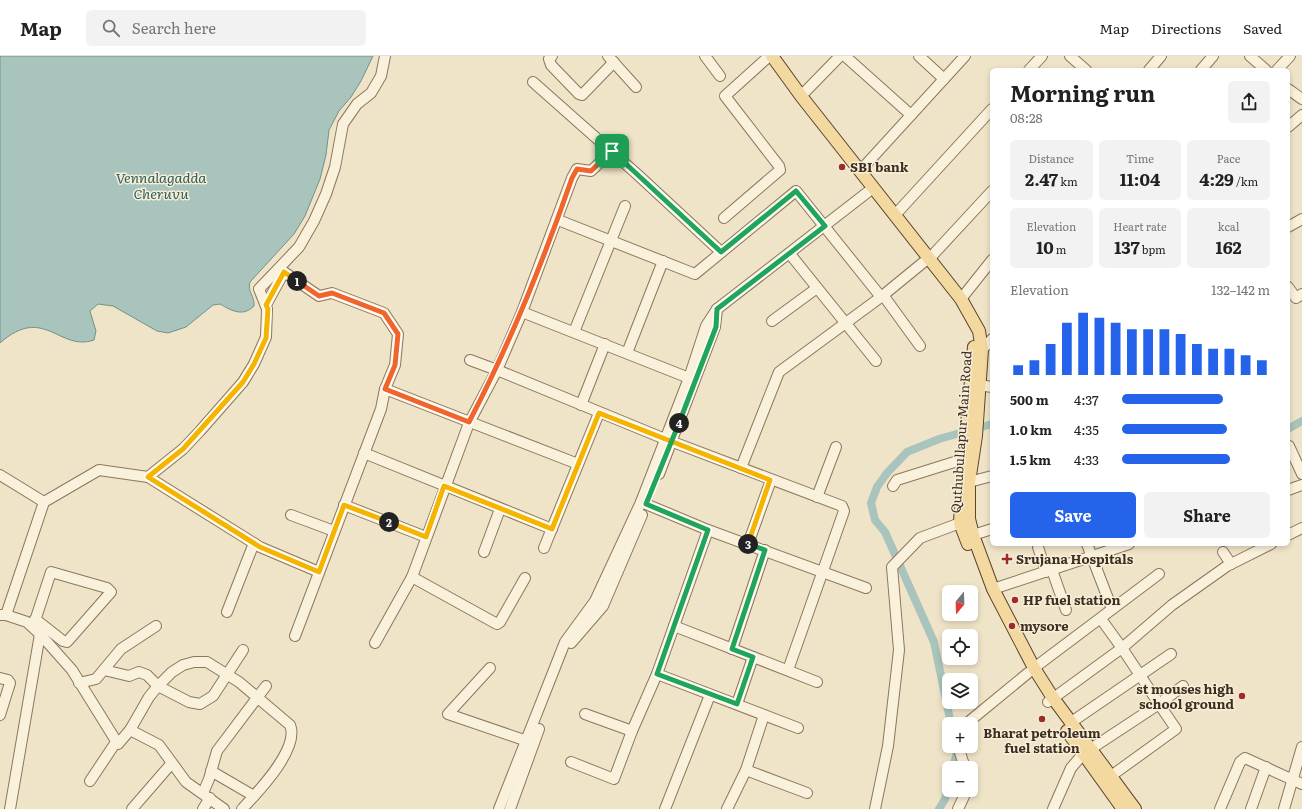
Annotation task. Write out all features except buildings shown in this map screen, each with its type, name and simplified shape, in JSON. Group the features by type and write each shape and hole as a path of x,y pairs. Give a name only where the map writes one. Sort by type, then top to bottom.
{"main road":[{"name":"Quthubullapur Main Road","path":"767,57 801,96 860,171 871,190 895,215 964,314 972,333 974,352 973,405 971,436 967,456 960,523 1004,630 1086,751 1123,809"},
{"name":"Quthubullapur Main Road","path":"767,57 787,91 961,299 979,331 982,350 979,386 973,405"},
{"name":"Quthubullapur Main Road","path":"967,456 970,482 969,519 973,535 993,589 1031,670"},
{"name":"Quthubullapur Main Road","path":"1050,700 1070,722 1086,751 1111,776 1135,809"}],"street":[{"path":"148,477 183,449 243,382 254,364 266,338 268,309 258,289 299,246 314,221 326,194 335,168 343,124 357,104 371,93 381,76 385,56"},
{"path":"552,56 549,59 551,65 579,94 582,95 611,59 636,87"},
{"path":"705,56 720,76"},
{"path":"801,96 840,56"},
{"path":"845,56 910,115"},
{"path":"919,56 944,78"},
{"path":"860,171 965,56"},
{"path":"1031,68 1042,56"},
{"path":"1070,56 1084,68"},
{"path":"1152,68 1161,56"},
{"path":"1203,68 1213,56"},
{"path":"1250,56 1260,68"},
{"path":"1279,68 1290,56"},
{"path":"724,218 780,170 779,166 725,96 767,57"},
{"path":"533,82 612,151 721,252"},
{"path":"1290,90 1302,99"},
{"path":"895,215 990,111"},
{"path":"1290,125 1302,115"},
{"path":"376,643 412,577 444,486 469,422 497,370 522,312 558,220 572,178 577,169 591,171 612,151"},
{"path":"510,809 570,644 597,606 644,503 668,440 706,326 717,309 871,190"},
{"path":"558,220 695,274 796,191 882,296 920,346"},
{"path":"741,468 779,372 882,296 927,259 990,193"},
{"path":"574,332 625,206"},
{"path":"1290,226 1302,219"},
{"path":"790,254 876,361"},
{"path":"627,353 663,261"},
{"path":"961,299 990,263"},
{"path":"266,305 284,272 319,296 332,293 384,313 398,334 395,365 385,389 381,409 295,636"},
{"path":"772,321 817,288"},
{"path":"1290,290 1296,298 1302,294"},
{"path":"668,440 716,327 717,309"},
{"path":"522,312 689,378"},
{"path":"982,350 990,341"},
{"path":"581,405 605,344"},
{"path":"470,360 599,413 770,480 842,506 844,508 788,670"},
{"path":"979,386 990,386"},
{"path":"385,389 578,464"},
{"path":"544,548 599,413"},
{"path":"817,497 836,447"},
{"path":"1290,448 1302,474"},
{"path":"364,453 552,529"},
{"path":"893,486 897,480 967,456"},
{"path":"9,808 36,627 51,572 107,588 111,592 67,642 62,641 36,627 27,622 3,615 44,502 99,470 148,477 254,543 319,572"},
{"path":"0,475 44,502"},
{"path":"970,482 990,477"},
{"path":"748,544 770,480"},
{"path":"1290,489 1302,485"},
{"path":"644,503 708,530 866,588"},
{"path":"344,505 426,537"},
{"path":"484,552 500,508"},
{"path":"291,515 334,531"},
{"path":"875,809 888,746 900,650 892,567 895,561 920,538 960,523"},
{"path":"1290,534 1302,528"},
{"path":"571,762 614,779 632,731 657,674 708,530"},
{"path":"973,535 990,530"},
{"path":"228,612 254,543"},
{"path":"1088,546 1112,609"},
{"path":"993,589 1123,546"},
{"path":"1050,700 1122,648 1172,605 1231,564 1266,546"},
{"path":"1038,547 1066,610"},
{"path":"732,649 765,550"},
{"path":"1223,552 1231,564"},
{"path":"974,717 1031,670 1159,574"},
{"path":"412,577 497,624 500,622 525,578"},
{"path":"499,809 565,642 597,606"},
{"path":"1101,619 1176,729 1111,776"},
{"path":"79,683 96,679 121,649 156,626"},
{"path":"674,626 817,682"},
{"path":"36,627 72,670 116,742"},
{"path":"104,670 129,676 139,672 147,675 158,686 189,702 200,704 214,696 243,650"},
{"path":"1070,722 1170,654"},
{"path":"737,704 753,657"},
{"path":"90,780 116,742 118,744 130,730 149,697 158,686 172,672 183,665 194,662 207,662 240,682 290,725 292,731 285,756 242,809"},
{"path":"490,668 448,714 527,741"},
{"path":"657,674 798,728"},
{"path":"0,678 8,680 10,684 0,715"},
{"path":"203,809 217,751 266,686"},
{"path":"1053,809 1071,768 1086,751 1184,686"},
{"path":"665,809 710,695"},
{"path":"585,714 632,731"},
{"path":"727,809 746,770 764,715"},
{"path":"130,730 159,745 165,752 171,764 186,782 207,795 224,809"},
{"path":"1284,809 1298,782 1302,746"},
{"path":"1220,809 1242,759 1248,758 1298,782"},
{"path":"132,809 171,764"},
{"path":"1252,809 1266,766"},
{"path":"746,770 807,793"},
{"path":"211,771 254,796"},
{"path":"958,809 964,797"}],"water":[{"name":"Vennalagadda Cheruvu","path":"0,56 373,56 361,81 351,97 339,111 329,130 326,155 320,179 305,216 294,234 250,282 249,285 254,306 246,311 237,312 220,304 213,305 186,327 168,333 157,331 113,306 98,304 90,311 96,331 94,340 82,342 71,340 40,328 28,328 15,332 0,343"}],"waterway":[{"path":"1290,428 1302,421"},
{"path":"950,717 934,642 885,532 875,520 871,503 877,487 887,473 907,452 939,439 990,425"},
{"path":"955,761 957,753"},
{"path":"939,809 946,797"}],"place":[{"name":"SBI bank","path":"842,167"},
{"name":"Srujana Hospitals","path":"1007,559"},
{"name":"HP fuel station","path":"1015,600"},
{"name":"mysore","path":"1012,626"},
{"name":"st mouses high school ground","path":"1242,696"},
{"name":"Bharat petroleum fuel station","path":"1042,719"}],"route":[{"path":"612,151 591,171 577,169 572,178 558,220 522,312 497,370 469,422 385,389 395,365 398,334 384,313 332,293 319,296 284,272 266,305 268,309 266,338 254,364 243,382 183,449 148,477 260,547 319,572 344,505 426,537 444,486 552,529 599,413 672,442 741,468 770,480 748,544 765,550 732,649 753,657 737,704 657,674 708,530 646,504 672,442 716,327 718,315 717,309 825,226 796,191 721,252 612,151"}]}
